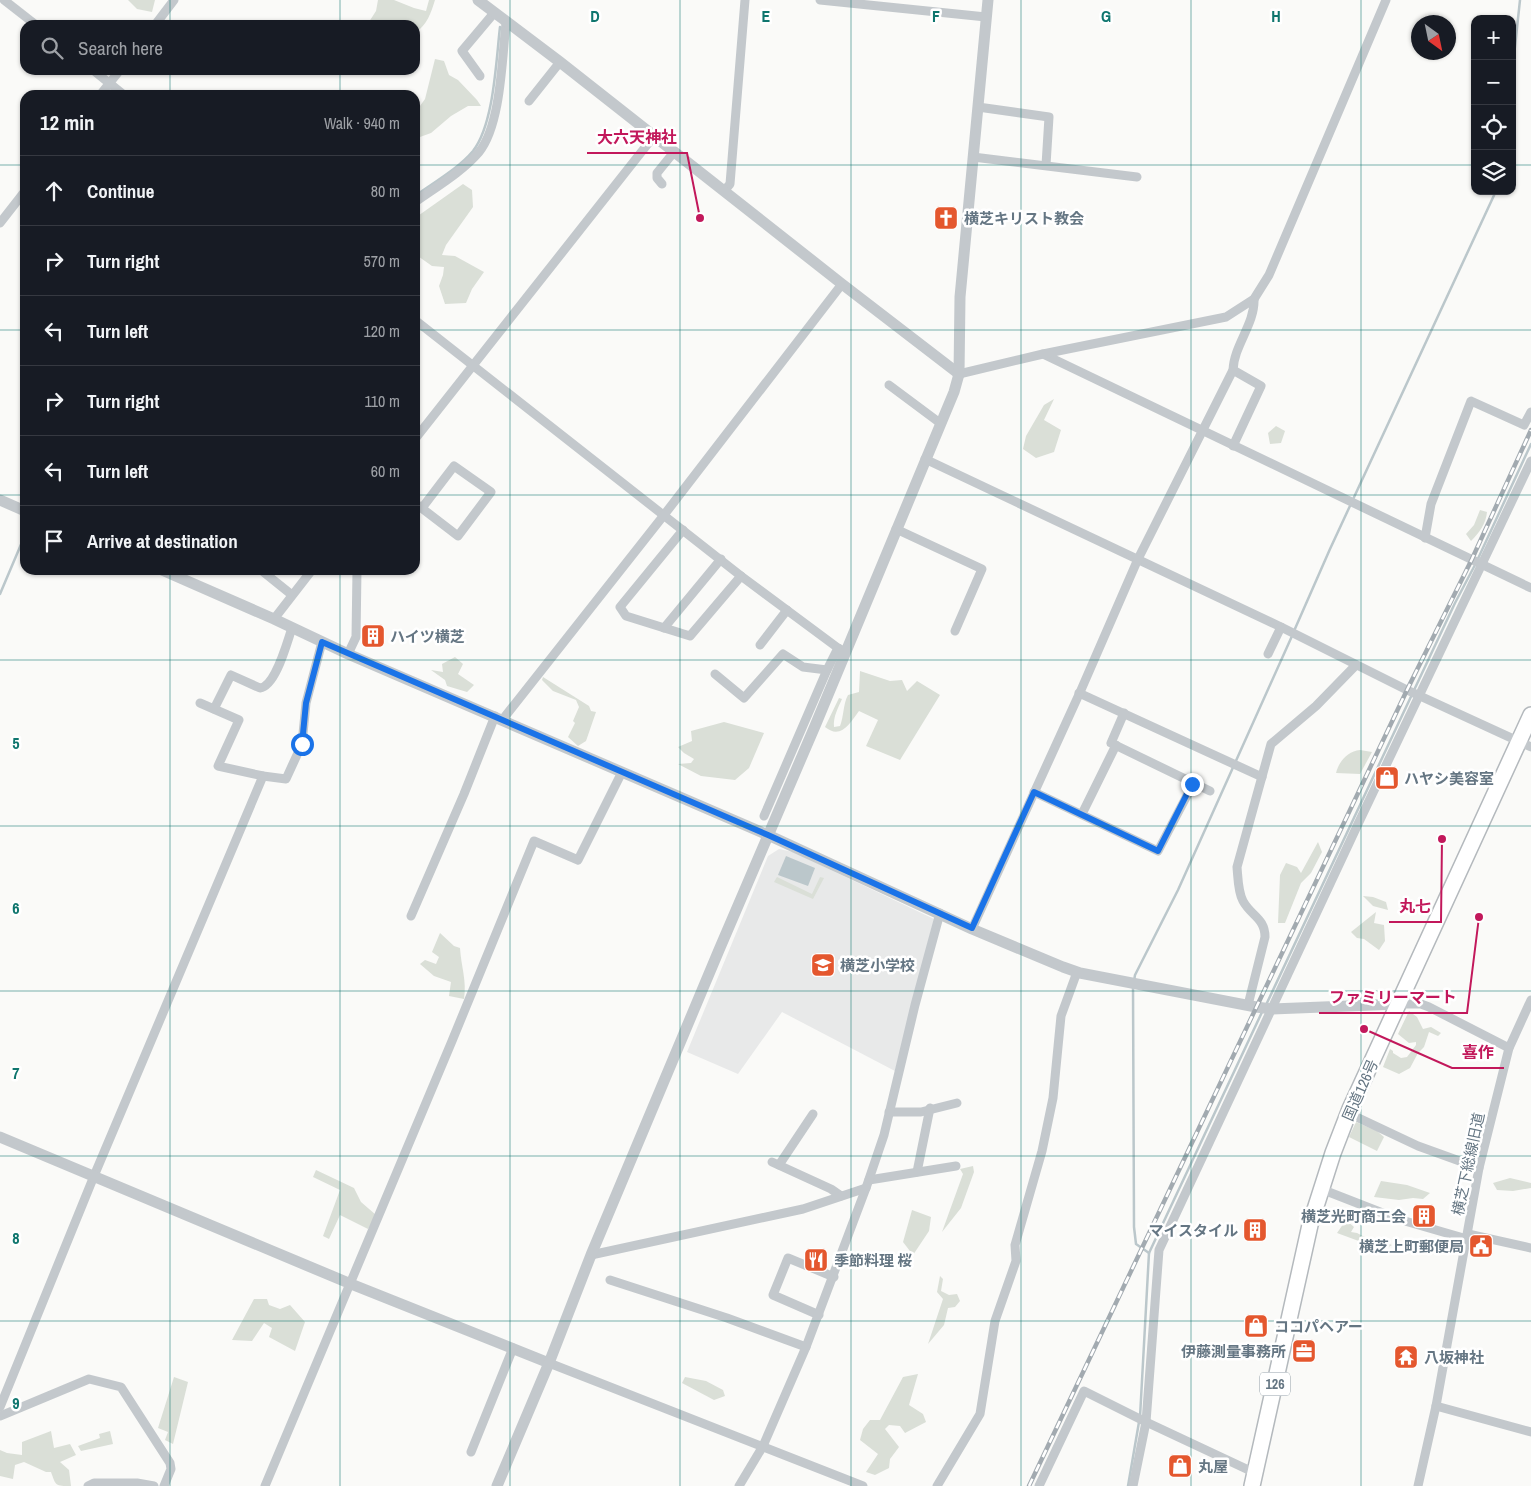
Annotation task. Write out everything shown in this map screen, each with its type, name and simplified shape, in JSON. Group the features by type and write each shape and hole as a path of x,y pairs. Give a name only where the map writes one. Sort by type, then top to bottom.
{"highway":[{"name":"国道126号","path":"1253,1480 1310,1226 1348,1113 1525,744 1531,715"}],"street":[{"path":"4,0 30,20"},
{"path":"159,20 174,0"},
{"path":"478,0 960,374"},
{"path":"724,190 730,184 745,0"},
{"path":"820,0 986,17"},
{"path":"497,1486 549,1363 591,1255 815,726 841,650 896,529 960,374 960,297 988,0"},
{"path":"960,374 1043,354 1226,317 1254,299 1269,275 1386,0"},
{"path":"480,76 462,51 494,12"},
{"path":"420,198 468,164 487,140 496,112 506,22"},
{"path":"530,101 560,62"},
{"path":"99,75 118,90"},
{"path":"104,90 116,75"},
{"path":"978,107 1049,116 1046,165"},
{"path":"420,433 654,136"},
{"path":"662,184 657,173 674,152"},
{"path":"973,157 1137,177"},
{"path":"0,223 20,197"},
{"path":"411,916 499,718 664,516 842,284"},
{"path":"972,928 1138,559 1232,370 1234,358 1255,310 1254,299"},
{"path":"420,324 741,576 841,650"},
{"path":"1043,354 1531,588"},
{"path":"1232,370 1260,386 1233,446"},
{"path":"889,385 940,423"},
{"path":"1425,538 1431,504 1471,401 1524,426 1531,412"},
{"path":"925,459 1525,744"},
{"path":"1133,1486 1145,1422 1159,1250 1262,1008 1419,695 1479,563 1531,461"},
{"path":"420,503 454,466 491,492 458,536 420,507"},
{"path":"0,500 20,509"},
{"path":"896,529 982,569 955,630"},
{"path":"683,530 620,607 626,616 690,636 741,576"},
{"path":"664,628 721,559"},
{"path":"173,575 348,654 768,835 972,928 1077,972 1262,1008 1421,1004 1510,1048"},
{"path":"267,575 292,595"},
{"path":"274,619 308,575"},
{"path":"348,654 356,637 357,575"},
{"path":"760,645 787,610"},
{"path":"1268,654 1280,627"},
{"path":"214,709 232,675 260,688 268,685 274,675 292,628"},
{"path":"200,703 239,720 218,766 286,779 302,744 306,703 322,642"},
{"path":"764,816 826,670 841,650"},
{"path":"715,674 744,698 783,654 803,667 826,670"},
{"path":"1262,1008 1265,930 1260,920 1242,900 1237,867 1271,744 1316,706 1356,665"},
{"path":"1079,693 1262,777"},
{"path":"1124,713 1110,743 1210,791"},
{"path":"1082,814 1116,745"},
{"path":"265,1486 351,1284 534,841 578,860 622,772"},
{"path":"0,1407 94,1176 263,776"},
{"path":"1034,792 1158,851 1192,784"},
{"path":"739,1486 763,1446 806,1347 868,1184 889,1112 940,913"},
{"path":"938,1486 980,1414 995,1321 1016,1260 1015,1245 1042,1151 1053,1098 1060,1016 1077,972"},
{"name":"横芝下総線旧道","path":"1418,1486 1436,1406 1479,1168 1510,1048 1531,1000"},
{"path":"889,1112 921,1112 930,1108 957,1103"},
{"path":"917,1172 930,1108"},
{"path":"1348,1113 1418,1146 1479,1168"},
{"path":"813,1114 776,1164 832,1189 841,1196"},
{"path":"0,1137 351,1284 863,1486"},
{"path":"591,1255 803,1209 841,1196 868,1184 917,1172 956,1166"},
{"path":"1321,1189 1398,1219 1467,1237 1531,1248"},
{"path":"819,1315 772,1296 788,1258 834,1277"},
{"path":"610,1280 727,1318 806,1347"},
{"path":"472,1452 513,1348"},
{"path":"0,1416 89,1379 121,1387 170,1463 171,1469 164,1486"},
{"path":"1039,1486 1084,1390 1253,1480"},
{"path":"1436,1406 1531,1432"},
{"path":"88,1486 94,1483 136,1483 154,1486"}],"shaded area":[{"path":"128,0 155,0 152,12 137,9"},
{"path":"378,0 394,0 426,11 429,0 435,0 426,22 420,29 420,20 370,20 376,11"},
{"path":"435,59 444,61 449,75 458,80 481,106 468,106 451,116 431,133 420,137 420,106 425,99"},
{"path":"463,184 472,190 473,207 446,245 442,255 455,256 484,272 472,289 466,303 445,304 439,286 444,267 432,266 420,258 420,214"},
{"path":"1054,399 1044,420 1061,430 1054,452 1036,458 1023,449 1026,436 1044,405"},
{"path":"1276,426 1285,431 1281,443 1270,444 1268,433"},
{"path":"1480,510 1487,512 1484,524 1471,541 1466,534 1474,525"},
{"path":"455,657 463,664 458,674 474,685 467,692 447,686 445,680 431,670 443,672 442,664"},
{"path":"860,671 890,681 902,680 907,691 917,681 940,695 900,760 866,746 878,720 859,711 849,725 840,731 831,731 825,727 839,698 842,699 835,716 834,727 840,726 848,695 859,692"},
{"path":"543,677 589,706 591,711 596,712 586,741 578,746 568,737 575,723 573,721 579,707 576,700 553,691 542,680"},
{"path":"724,722 764,733 749,768 735,780 701,776 678,764 691,763 694,759 678,747 692,741 691,731"},
{"path":"1360,750 1372,752 1360,774 1336,773 1339,764 1345,757 1352,752"},
{"path":"1318,842 1322,852 1311,873 1301,883 1285,923 1278,923 1280,875 1286,863 1297,867 1301,873"},
{"name":"横芝小学校","path":"779,849 793,852 934,919 895,1071 782,1012 738,1074 687,1052 768,856"},
{"path":"786,856 815,868 808,886 778,875"},
{"path":"777,877 812,894 820,877 824,878 813,899 774,882"},
{"path":"1363,896 1373,897 1386,902 1388,910 1373,906"},
{"path":"1376,912 1374,923 1384,925 1385,941 1379,950 1364,939 1357,938 1351,932"},
{"path":"440,933 454,946 460,948 465,992 464,999 449,996 451,982 434,976 420,964 425,960 436,964 439,957 432,952"},
{"path":"1409,1011 1417,1017 1423,1029 1431,1027 1441,1033 1438,1036 1429,1032 1424,1047 1418,1053 1410,1068 1399,1074 1383,1067 1390,1049 1401,1058 1407,1057 1416,1045 1416,1042 1409,1043 1398,1034"},
{"path":"1356,1122 1377,1131 1384,1137 1377,1151 1349,1137"},
{"path":"973,1166 974,1172 961,1208 942,1232 963,1174 960,1169"},
{"path":"316,1170 354,1188 361,1202 376,1215 368,1229 340,1215 329,1239 323,1236 340,1190 313,1177"},
{"path":"1510,1178 1531,1183 1531,1188 1513,1191 1497,1190 1493,1183"},
{"path":"1381,1181 1407,1185 1430,1193 1423,1199 1399,1200 1374,1197"},
{"path":"912,1210 931,1217 929,1231 913,1255 903,1242"},
{"path":"1346,1220 1354,1227 1351,1232 1357,1233 1380,1245 1384,1242 1392,1245 1383,1250 1337,1233"},
{"path":"940,1276 943,1279 941,1291 949,1295 957,1294 960,1301 955,1307 948,1308 944,1325 928,1344 943,1299 937,1292"},
{"path":"254,1299 267,1299 269,1305 280,1309 290,1305 305,1322 295,1351 269,1337 272,1328 264,1323 252,1341 232,1340"},
{"path":"918,1374 909,1405 923,1414 926,1422 905,1433 900,1426 889,1425 885,1429 899,1447 890,1459 889,1468 875,1475 866,1472 878,1454 860,1440 863,1429 870,1420 880,1420 903,1377"},
{"path":"174,1377 188,1382 173,1444 165,1440 168,1432 158,1428"},
{"path":"685,1377 706,1381 723,1390 725,1396 714,1400 682,1383"},
{"path":"51,1431 54,1448 70,1444 76,1455 60,1462 69,1470 71,1486 57,1484 51,1472 46,1472 24,1462 15,1465 13,1479 0,1476 0,1450 22,1455 22,1442"},
{"path":"110,1431 113,1444 81,1451 78,1446 100,1438 99,1434"}],"waterway":[{"path":"1514,60 1520,0"},
{"path":"420,193 461,163 473,151 480,139 490,109 500,27"},
{"path":"1294,631 1494,195"},
{"path":"1266,1005 1531,444"},
{"path":"0,594 20,547"},
{"path":"1134,981 1135,975 1178,890 1292,636"},
{"path":"1133,986 1134,1227 1136,1244 1149,1253"},
{"path":"1140,1417 1149,1253 1263,1010"},
{"path":"1128,1486 1139,1422"}],"railway":[{"path":"1029,1486 1407,690 1472,559 1531,430"}],"place":[{"name":"大六天神社","path":"700,218"},
{"name":"横芝キリスト教会","path":"946,218"},
{"name":"ハイツ横芝","path":"373,636"},
{"name":"ハヤシ美容室","path":"1387,778"},
{"name":"丸七","path":"1442,839"},
{"name":"ファミリーマート","path":"1479,917"},
{"name":"横芝小学校","path":"823,965"},
{"name":"喜作","path":"1364,1029"},
{"name":"横芝光町商工会","path":"1424,1216"},
{"name":"マイスタイル","path":"1255,1230"},
{"name":"横芝上町郵便局","path":"1481,1246"},
{"name":"季節料理 桜","path":"816,1260"},
{"name":"ココパヘアー","path":"1256,1326"},
{"name":"伊藤測量事務所","path":"1304,1351"},
{"name":"八坂神社","path":"1406,1357"},
{"name":"丸屋","path":"1180,1466"}],"route":[{"path":"302,744 306,703 322,642 768,835 972,928 1034,792 1158,851 1192,784"}]}
